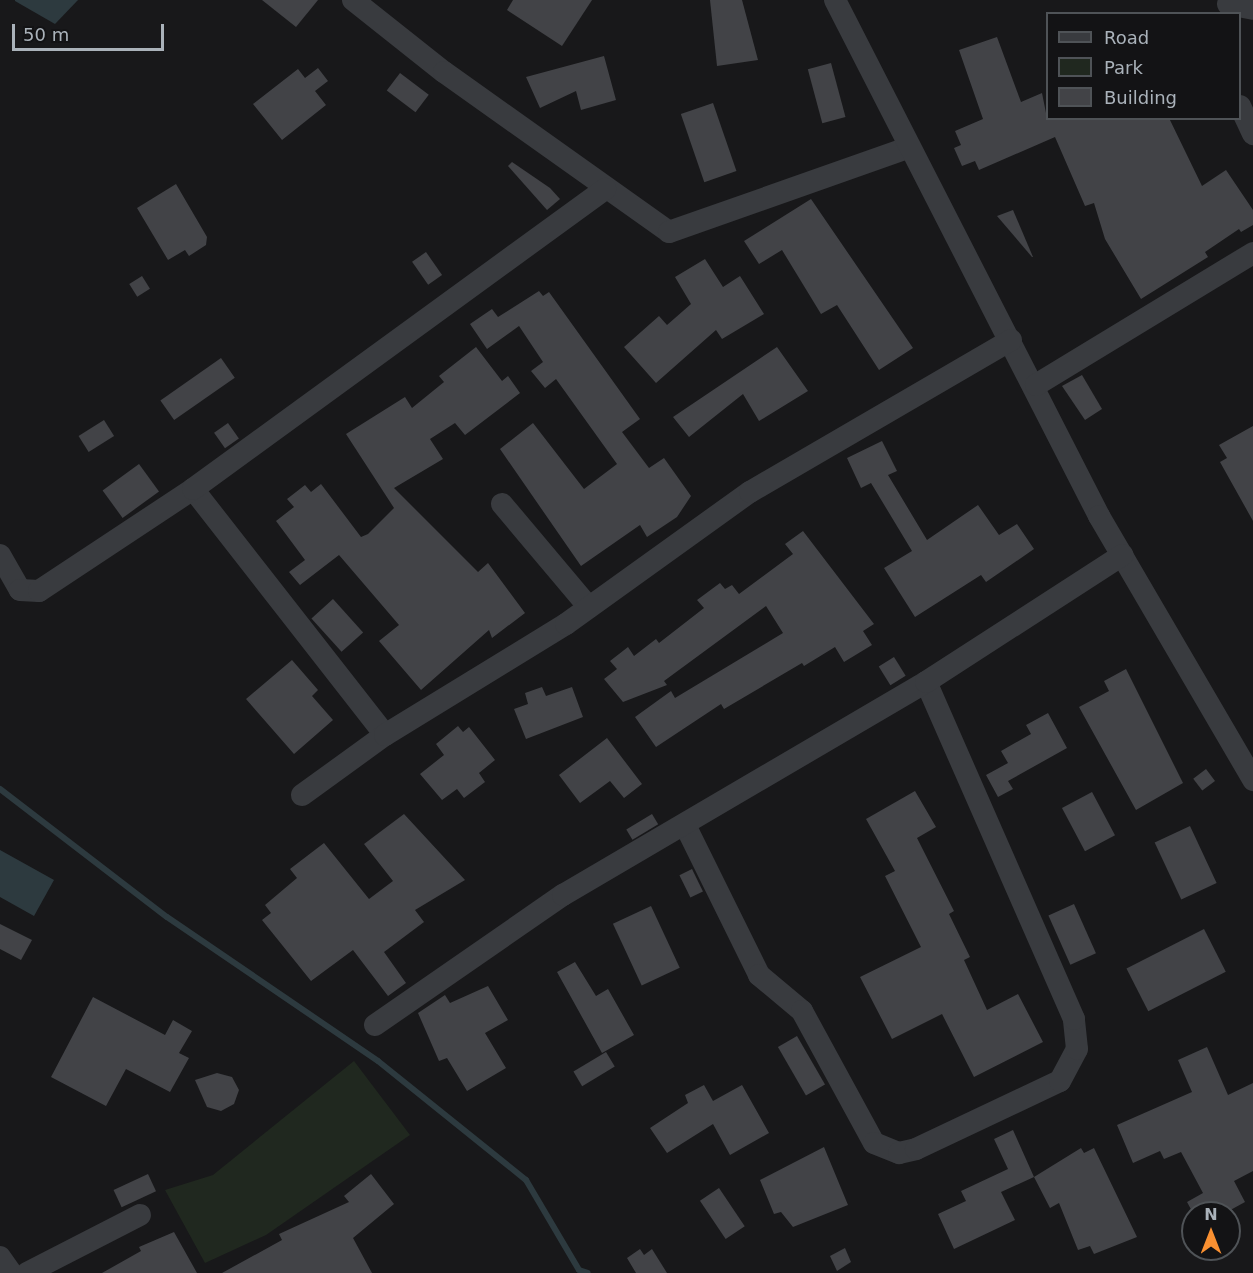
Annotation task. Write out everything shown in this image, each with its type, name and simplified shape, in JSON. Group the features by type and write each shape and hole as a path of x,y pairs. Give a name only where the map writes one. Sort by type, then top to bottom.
{"street":[{"path":"353,0 660,229 676,233 908,148"},
{"path":"835,0 908,148 1036,385 1122,555 1253,780"},
{"path":"1228,6 1253,9"},
{"path":"1241,110 1253,134"},
{"path":"0,555 20,590 39,591 193,489 605,189"},
{"path":"1036,385 1253,253"},
{"path":"302,795 385,735 587,605 805,457 1011,340"},
{"path":"193,489 385,735"},
{"path":"502,504 587,605"},
{"path":"375,1025 563,895 686,827 926,682 1122,555"},
{"path":"686,827 759,975 802,1011 874,1143 899,1153 916,1149 1060,1081 1077,1049 1074,1019 926,682"},
{"path":"27,1273 140,1215"},
{"path":"0,1257 11,1273"}],"green space":[{"path":"354,1061 410,1135 266,1235 205,1263 165,1190 213,1175"}],"shaded area":[{"path":"15,0 78,0 55,24 15,1"},
{"path":"0,850 54,880 34,916 0,897"}],"building":[{"path":"262,0 318,0 296,27"},
{"path":"513,0 592,0 562,46 507,10"},
{"path":"710,0 742,0 758,60 717,66"},
{"path":"997,37 1021,102 1042,93 1046,120 1170,120 1202,186 1226,170 1253,210 1253,225 1241,232 1239,229 1205,252 1208,257 1141,299 1105,239 1094,203 1085,206 1055,137 979,170 975,161 962,166 954,148 961,145 955,131 983,119 959,50"},
{"path":"604,56 616,100 581,110 576,91 540,108 526,77"},
{"path":"831,63 845,117 822,123 808,69"},
{"path":"318,68 328,81 315,91 326,105 282,140 253,104 298,69 305,78"},
{"path":"400,73 429,95 416,112 387,91"},
{"path":"713,103 736,171 704,182 681,114"},
{"path":"512,162 550,188 560,199 547,210 508,166"},
{"path":"176,184 207,237 206,245 189,256 185,250 168,260 137,208"},
{"path":"811,199 913,348 879,370 837,305 821,314 782,250 759,264 744,241"},
{"path":"1013,210 1033,257 997,216"},
{"path":"426,252 442,275 428,285 412,262"},
{"path":"705,259 723,287 740,276 764,314 722,339 716,330 656,383 624,347 659,316 667,325 691,304 675,277"},
{"path":"142,276 150,289 137,297 129,284"},
{"path":"539,291 543,296 549,292 640,419 622,432 649,468 664,458 691,496 677,517 647,537 640,525 581,566 500,449 533,423 584,489 617,464 556,379 545,388 531,371 543,362 519,326 487,349 470,324 492,309 498,317"},
{"path":"476,347 502,381 508,376 520,393 465,435 455,423 430,439 443,459 394,488 478,572 488,563 525,613 492,638 489,630 421,690 379,641 399,625 339,555 300,585 289,572 305,560 276,521 294,507 287,499 305,485 311,492 321,484 361,537 368,534 394,508 346,434 405,397 412,408 444,382 439,376"},
{"path":"777,347 808,391 759,421 743,394 689,437 673,417"},
{"path":"221,358 235,378 174,420 160,400"},
{"path":"1082,375 1102,409 1085,420 1062,386"},
{"path":"104,420 114,436 89,452 79,436"},
{"path":"228,423 239,439 225,448 214,433"},
{"path":"1253,426 1253,521 1220,462 1227,458 1219,445"},
{"path":"882,441 897,471 888,475 927,540 978,505 999,535 1017,524 1034,549 986,582 981,575 915,617 884,568 912,551 871,483 861,488 847,458"},
{"path":"139,464 159,492 123,518 103,490"},
{"path":"803,531 874,624 863,631 872,645 844,662 835,647 804,666 802,663 724,709 721,704 656,747 635,717 671,691 675,698 783,633 766,606 664,681 667,685 623,702 604,679 617,669 610,661 628,647 634,656 656,639 659,643 704,608 697,600 720,583 725,589 732,585 739,594 793,554 785,544"},
{"path":"333,599 363,632 342,652 311,618"},
{"path":"894,657 906,676 890,685 879,667"},
{"path":"292,660 318,690 312,696 333,720 294,754 246,699"},
{"path":"1126,669 1183,783 1136,810 1079,707 1109,691 1104,681"},
{"path":"542,687 546,696 572,687 583,717 526,739 514,709 528,704 525,693"},
{"path":"1048,713 1067,748 1008,781 1013,789 998,797 986,775 1008,763 1001,751 1031,734 1026,725"},
{"path":"458,726 463,732 469,727 495,760 479,773 485,782 464,798 457,789 442,800 420,774 444,755 436,744"},
{"path":"607,738 642,784 624,798 610,781 580,803 559,775"},
{"path":"1206,769 1215,781 1202,791 1193,779"},
{"path":"915,791 936,827 917,838 954,911 949,914 970,957 964,960 987,1010 1018,994 1043,1042 974,1077 942,1014 892,1039 860,977 921,947 885,876 895,871 866,819"},
{"path":"1092,792 1115,835 1085,851 1062,808"},
{"path":"404,814 465,880 415,910 424,922 384,952 406,983 388,996 353,950 311,981 262,920 271,913 265,905 297,878 290,869 324,843 369,899 393,881 364,844"},
{"path":"652,814 658,824 632,840 626,829"},
{"path":"1190,826 1217,883 1181,900 1155,842"},
{"path":"692,869 703,891 690,898 679,875"},
{"path":"1074,904 1096,953 1070,965 1048,915"},
{"path":"651,906 680,968 642,985 613,924"},
{"path":"0,924 32,940 21,960 0,949"},
{"path":"1204,929 1226,972 1148,1011 1126,968"},
{"path":"575,962 596,996 608,989 634,1035 602,1053 557,972"},
{"path":"488,986 508,1020 485,1033 506,1068 467,1091 447,1058 439,1061 418,1013 445,995 450,1003"},
{"path":"93,997 165,1035 173,1020 192,1031 179,1053 189,1058 170,1092 126,1069 106,1106 51,1077"},
{"path":"797,1036 825,1084 806,1095 778,1047"},
{"path":"1207,1047 1228,1095 1253,1083 1253,1171 1234,1181 1245,1202 1241,1204 1241,1201 1189,1201 1203,1193 1181,1152 1164,1159 1160,1151 1133,1163 1117,1125 1192,1092 1178,1060"},
{"path":"606,1052 615,1067 582,1086 573,1072"},
{"path":"217,1073 232,1077 239,1090 234,1104 221,1111 207,1107 195,1080"},
{"path":"704,1085 713,1101 742,1085 769,1133 730,1155 713,1124 667,1153 650,1128 688,1103 685,1095"},
{"path":"1013,1130 1034,1177 1001,1192 1015,1220 954,1249 938,1214 966,1201 961,1191 1008,1169 994,1139"},
{"path":"824,1147 848,1205 793,1227 781,1212 774,1214 760,1180"},
{"path":"1081,1148 1084,1153 1094,1148 1137,1237 1094,1254 1090,1246 1078,1250 1059,1203 1050,1208 1034,1177"},
{"path":"148,1174 156,1191 122,1207 114,1190"},
{"path":"371,1174 394,1204 353,1238 372,1273 222,1273 282,1240 279,1234 349,1202 344,1196"},
{"path":"719,1188 745,1226 726,1239 700,1201"},
{"path":"174,1232 197,1273 102,1273 141,1251 139,1247"},
{"path":"845,1248 851,1262 837,1271 830,1256"},
{"path":"640,1249 644,1255 652,1249 667,1273 636,1273 627,1258"}],"waterway":[{"path":"0,789 167,917 378,1061 526,1180 579,1270 588,1273"}]}
